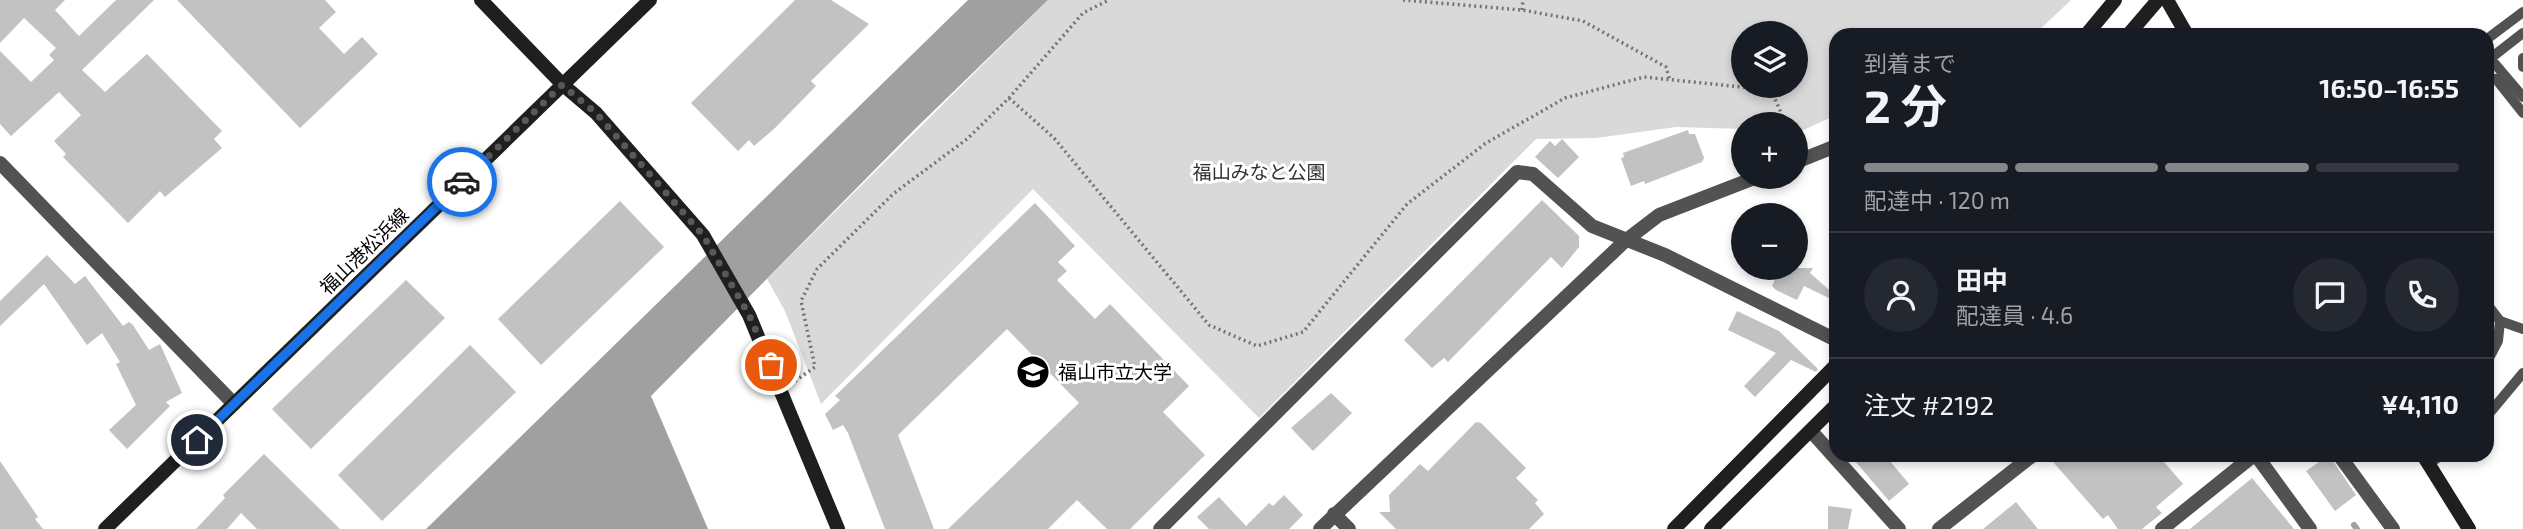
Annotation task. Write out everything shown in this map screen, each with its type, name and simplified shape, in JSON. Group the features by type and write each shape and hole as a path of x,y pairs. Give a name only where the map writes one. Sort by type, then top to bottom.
{"street":[{"path":"481,0 562,85 596,113 703,235 749,315 838,529"},
{"name":"福山港松浜線","path":"105,529 650,0"},
{"path":"2092,28 2116,0"},
{"path":"2134,28 2158,0"},
{"path":"2167,0 2183,28"},
{"path":"1808,157 1829,149"},
{"path":"0,163 234,404"},
{"path":"1160,529 1517,172 1532,174 1592,226 1665,255 1829,337"},
{"path":"1320,529 1625,241 1659,215 1731,187"},
{"path":"1674,529 1829,372"},
{"path":"1711,529 1829,412"},
{"path":"1811,431 1829,451"},
{"path":"1839,462 1899,529"},
{"path":"1939,529 2024,462"},
{"path":"2162,529 2246,462"},
{"path":"2260,462 2310,529"},
{"path":"2344,462 2393,529"},
{"path":"2427,462 2469,529"},
{"path":"1334,514 1349,529"}],"lane":[{"path":"2494,34 2523,12"},
{"path":"2494,55 2523,33"},
{"path":"2523,58 2523,67"},
{"path":"2494,64 2523,97"},
{"path":"2494,79 2523,113"},
{"path":"2494,313 2500,321 2523,329"},
{"path":"2494,349 2498,341 2500,321"},
{"path":"2494,408 2523,373"}],"path":[{"path":"782,389 815,367 801,301 817,269 894,194 967,139 1009,98 1083,13 1109,0"},
{"path":"1403,0 1522,10 1583,21 1667,66 1670,81"},
{"path":"1522,10 1523,0"},
{"path":"1009,98 1054,138 1209,325 1256,346 1303,332 1406,204 1486,143 1565,98 1644,77 1771,90 1781,112"}],"green space":[{"name":"福山みなと公園","path":"1048,0 2071,0 2041,28 1829,28 1829,118 1808,128 1808,112 1731,112 1731,129 1676,127 1596,138 1536,139 1259,418 1033,189 821,404 785,311 767,279"}],"shaded area":[{"path":"968,0 1048,0 916,128 651,396 708,529 426,529"}],"building":[{"path":"0,0 65,0 55,10 79,36 116,0 154,0 82,70 105,92 147,54 222,131 214,139 222,148 165,197 160,191 128,223 63,157 66,154 54,141 81,115 59,92 11,136 0,124 0,51 31,82 54,60 49,55 56,48 24,18 0,43"},
{"path":"177,0 325,0 336,12 319,28 344,54 362,37 378,54 300,128"},
{"path":"795,0 831,0 869,24 811,81 816,86 775,128 754,146 749,140 738,151 691,103"},
{"path":"1688,130 1689,134 1695,134 1704,158 1702,162 1645,184 1644,181 1631,186 1621,158 1624,157 1623,153"},
{"path":"1562,139 1579,157 1558,178 1535,157 1550,141 1555,146"},
{"path":"1542,200 1579,236 1579,247 1562,268 1551,257 1448,362 1444,358 1432,368 1404,340"},
{"path":"620,201 664,247 541,365 498,319"},
{"name":"福山市立大学","path":"1035,203 1075,246 1058,262 1067,271 1057,280 1095,319 1110,304 1189,386 1163,412 1205,455 1130,529 1107,529 1077,500 1048,529 948,529 1079,403 1007,329 898,435 934,529 885,529 848,433 843,425 833,430 825,414 840,400 835,396"},
{"path":"47,255 75,284 85,276 123,326 129,322 133,325 149,350 160,344 182,393 166,402 170,406 127,449 109,430 136,405 116,364 120,362 102,333 87,345 44,284 0,326 0,301"},
{"path":"1808,268 1813,268 1810,273 1829,290 1829,298 1804,286 1797,300 1772,286 1775,280 1808,280"},
{"path":"406,280 445,318 311,449 272,409"},
{"path":"1737,311 1779,331 1818,369 1816,372 1791,360 1755,397 1744,386 1776,353 1728,330"},
{"path":"470,345 516,392 382,521 338,475"},
{"path":"1331,393 1352,413 1313,451 1291,428"},
{"path":"1476,422 1481,423 1526,468 1516,478 1538,500 1535,503 1544,514 1529,529 1396,529 1379,512 1390,512 1389,495 1420,464 1428,471"},
{"path":"264,454 340,529 257,529 241,513 227,529 196,529 225,498 223,495"},
{"path":"0,461 38,517 35,519 43,529 0,529"},
{"path":"1856,462 1891,462 1909,484 1889,501"},
{"path":"2053,462 2164,462 2183,484 2156,507 2162,513 2142,529 2118,529 2108,515 2103,519"},
{"path":"2319,462 2334,462 2356,495 2335,511 2306,471"},
{"path":"2252,478 2294,529 2190,529"},
{"path":"1284,495 1303,515 1289,529 1209,529 1197,517 1219,497 1246,526 1269,503 1273,506"},
{"path":"2016,502 2038,529 1983,529"},
{"path":"1828,506 1852,509 1848,529 1828,529"}],"waterway":[{"path":"2354,525 2357,529"}],"way so far":[{"path":"462,182 562,85 596,113 703,235 749,315 771,365"}],"place":[{"name":"福山市立大学","path":"1033,372"}],"route":[{"path":"197,440 462,182"}]}
